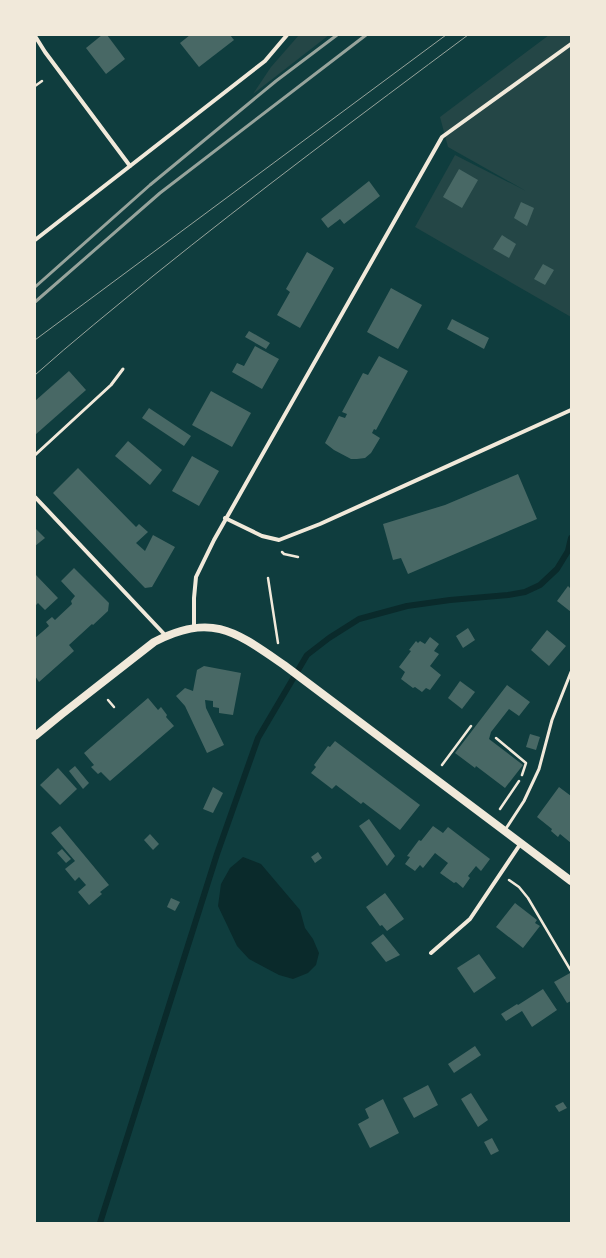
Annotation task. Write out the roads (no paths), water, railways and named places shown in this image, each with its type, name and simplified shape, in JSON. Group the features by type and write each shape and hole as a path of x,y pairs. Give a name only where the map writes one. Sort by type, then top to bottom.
{"main road":[{"path":"35,736 154,642 166,636 194,627 220,628 253,644 284,665 571,881"}],"street":[{"path":"35,240 265,61 287,35"},
{"path":"35,36 45,52 130,166"},
{"path":"194,627 196,576 225,518 442,137 571,44"},
{"path":"225,518 262,536 280,540 327,521 571,410"},
{"path":"35,496 166,636"},
{"path":"431,953 470,919 521,843"}],"lane":[{"path":"35,455 111,385 124,369"},
{"path":"505,831 524,801 539,769 552,720 571,672"}],"waterway":[{"path":"100,1223 217,854 258,738 307,655 329,638 359,619 407,606 525,592 540,585 557,569 568,551 571,538"}],"tram line":[{"path":"35,340 446,35"},
{"path":"35,375 93,325 231,214 468,35"}],"railway":[{"path":"35,287 150,185 276,81 337,35"},
{"path":"35,302 160,193 366,35"}]}
